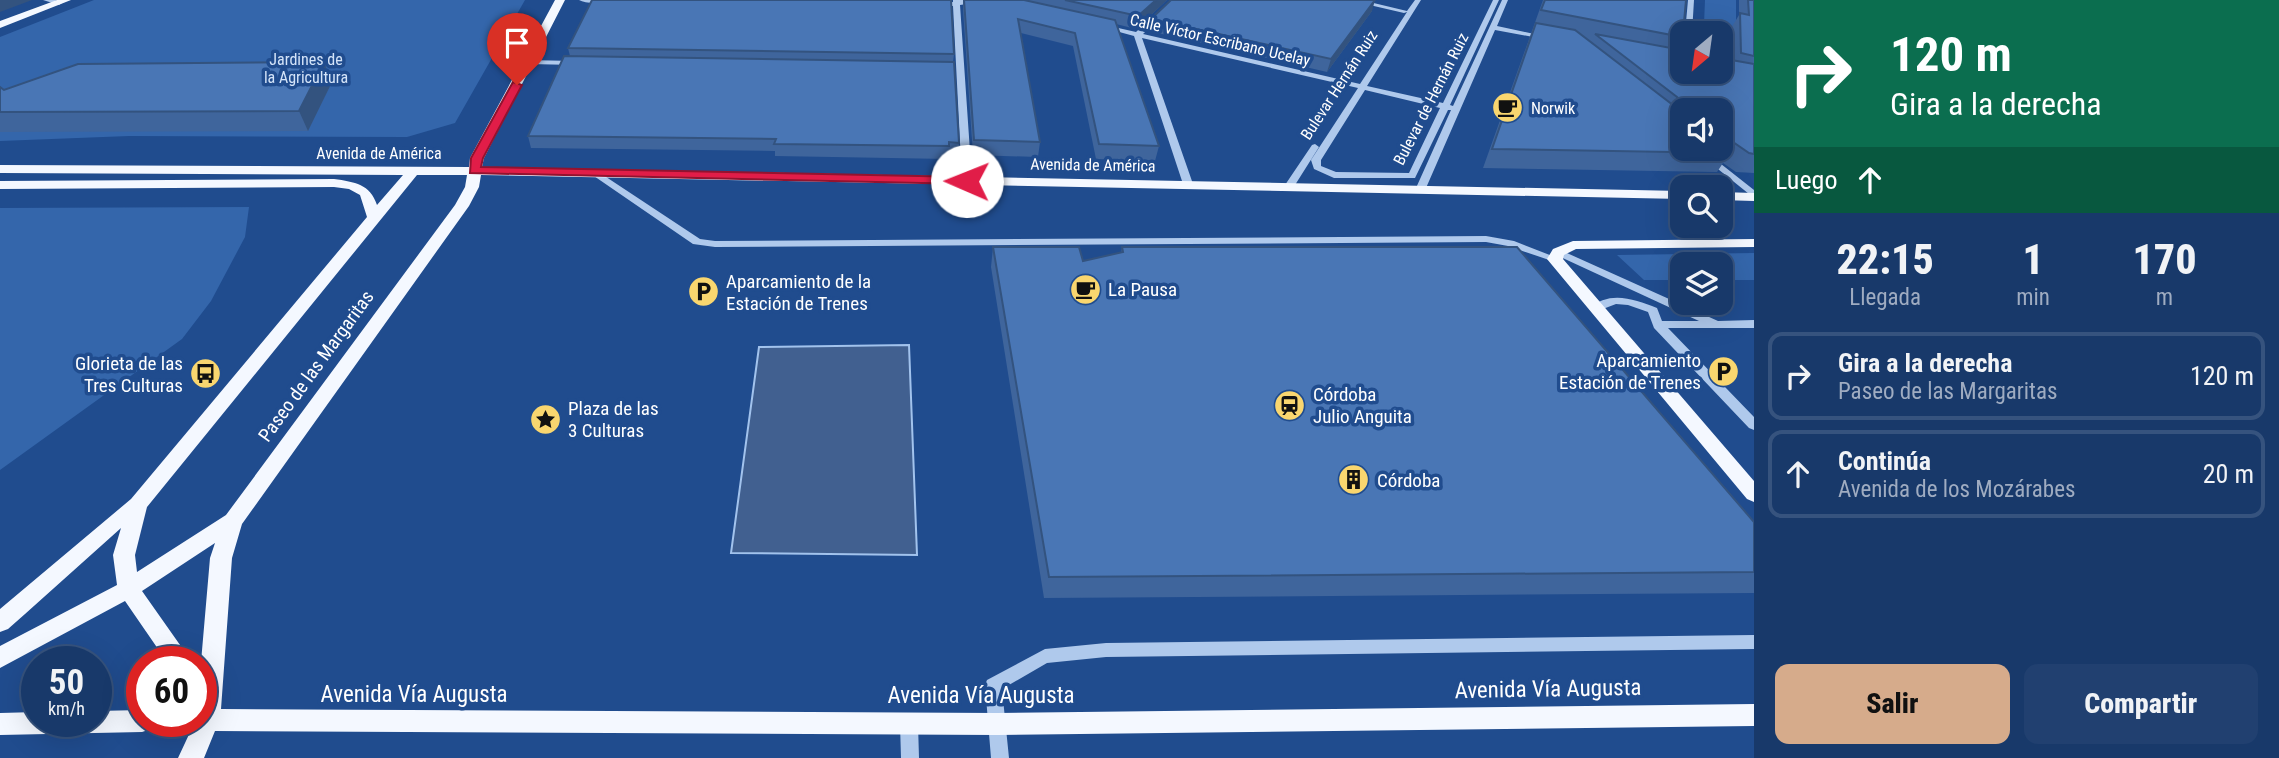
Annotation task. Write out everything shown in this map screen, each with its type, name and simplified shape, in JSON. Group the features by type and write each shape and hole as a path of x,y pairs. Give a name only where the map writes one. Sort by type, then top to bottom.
{"main road":[{"name":"Paseo de las Margaritas","path":"0,658 128,589 233,521 462,206 470,192 477,158 560,0"},
{"path":"0,25 62,1"},
{"name":"Avenida de América","path":"0,169 594,172 1670,195"},
{"path":"0,622 49,583 93,537 138,504 413,170"},
{"name":"Avenida de América","path":"0,184 334,183 354,186 366,194 375,219"},
{"path":"1733,196 1754,196"},
{"path":"1754,243 1573,245 1556,256 1595,309 1754,494"},
{"path":"138,504 124,555 128,589 169,646"},
{"path":"211,646 221,558 233,521"},
{"name":"Avenida Vía Augusta","path":"217,713 909,724 1754,715"},
{"path":"0,724 126,721"},
{"path":"191,758 197,737"}],"street":[{"path":"46,0 62,1"},
{"path":"582,0 614,1"},
{"path":"1175,0 1137,35 1188,184"},
{"path":"1351,0 1404,10"},
{"name":"Bulevar Hernán Ruiz","path":"1290,185 1358,86 1410,0"},
{"name":"Bulevar de Hernán Ruiz","path":"1418,0 1358,86 1316,160 1317,167 1324,172 1334,175 1412,176 1496,0"},
{"path":"1421,188 1505,0"},
{"path":"1690,21 1691,0"},
{"path":"921,5 990,2"},
{"path":"956,3 957,69 967,181"},
{"name":"Calle Víctor Escribano Ucelay","path":"1099,26 1456,109"},
{"path":"1493,27 1555,40"},
{"path":"529,62 586,63"},
{"path":"1712,161 1754,196"},
{"path":"594,172 696,242 1486,239 1556,256 1715,324"},
{"path":"1595,309 1608,299 1624,300 1653,310 1658,325 1754,425"},
{"path":"1658,325 1754,324"},
{"path":"1000,758 993,685 1045,656 1106,650 1754,642"},
{"path":"909,724 910,758"}],"green space":[{"name":"Jardines de la Agricultura","path":"94,0 525,0 455,123 407,137 129,136 0,141 0,37"},
{"path":"1705,0 1736,0 1736,29 1733,29 1733,21 1704,21"},
{"path":"249,207 245,237 211,301 182,339 0,470 0,208"},
{"path":"1733,253 1754,253 1754,280 1733,280"},
{"path":"1670,254 1670,280 1644,280 1617,255"}],"shaded area":[{"path":"909,345 917,555 731,553 759,347"}],"building":[{"path":"592,0 951,0 954,54 568,48"},
{"path":"964,0 1024,0 1115,20 1159,146 1099,144 1075,33 1018,19 1040,142 974,140"},
{"path":"1065,0 1156,0 1138,16"},
{"path":"1171,0 1375,0 1331,59 1151,19"},
{"path":"1545,0 1686,0 1684,21 1670,21 1670,35 1541,10"},
{"path":"1748,0 1754,0 1754,56 1741,53 1740,13 1749,15"},
{"path":"1536,23 1575,30 1670,103 1670,152 1492,149"},
{"path":"1595,34 1670,48 1670,84 1733,84 1733,60 1754,64 1754,154 1733,142 1733,98 1678,98"},
{"path":"564,56 954,62 959,143 949,142 949,146 774,144 776,139 528,136"},
{"path":"324,62 299,111 0,112 0,87 4,90 78,64"},
{"name":"Córdoba","path":"993,247 1079,247 1083,261 1123,252 1122,247 1517,247 1754,522 1754,572 1049,577"}],"place":[{"name":"Norwik","path":"1508,108"},
{"name":"La Pausa","path":"1085,289"},
{"name":"Aparcamiento de la Estación de Trenes","path":"703,292"},
{"name":"Aparcamiento Estación de Trenes","path":"1724,371"},
{"name":"Glorieta de las Tres Culturas","path":"206,374"},
{"name":"Córdoba Julio Anguita","path":"1290,405"},
{"name":"Plaza de las 3 Culturas","path":"545,419"},
{"name":"Córdoba","path":"1354,480"}],"route":[{"path":"517,85 477,158 474,171 967,181"}]}
